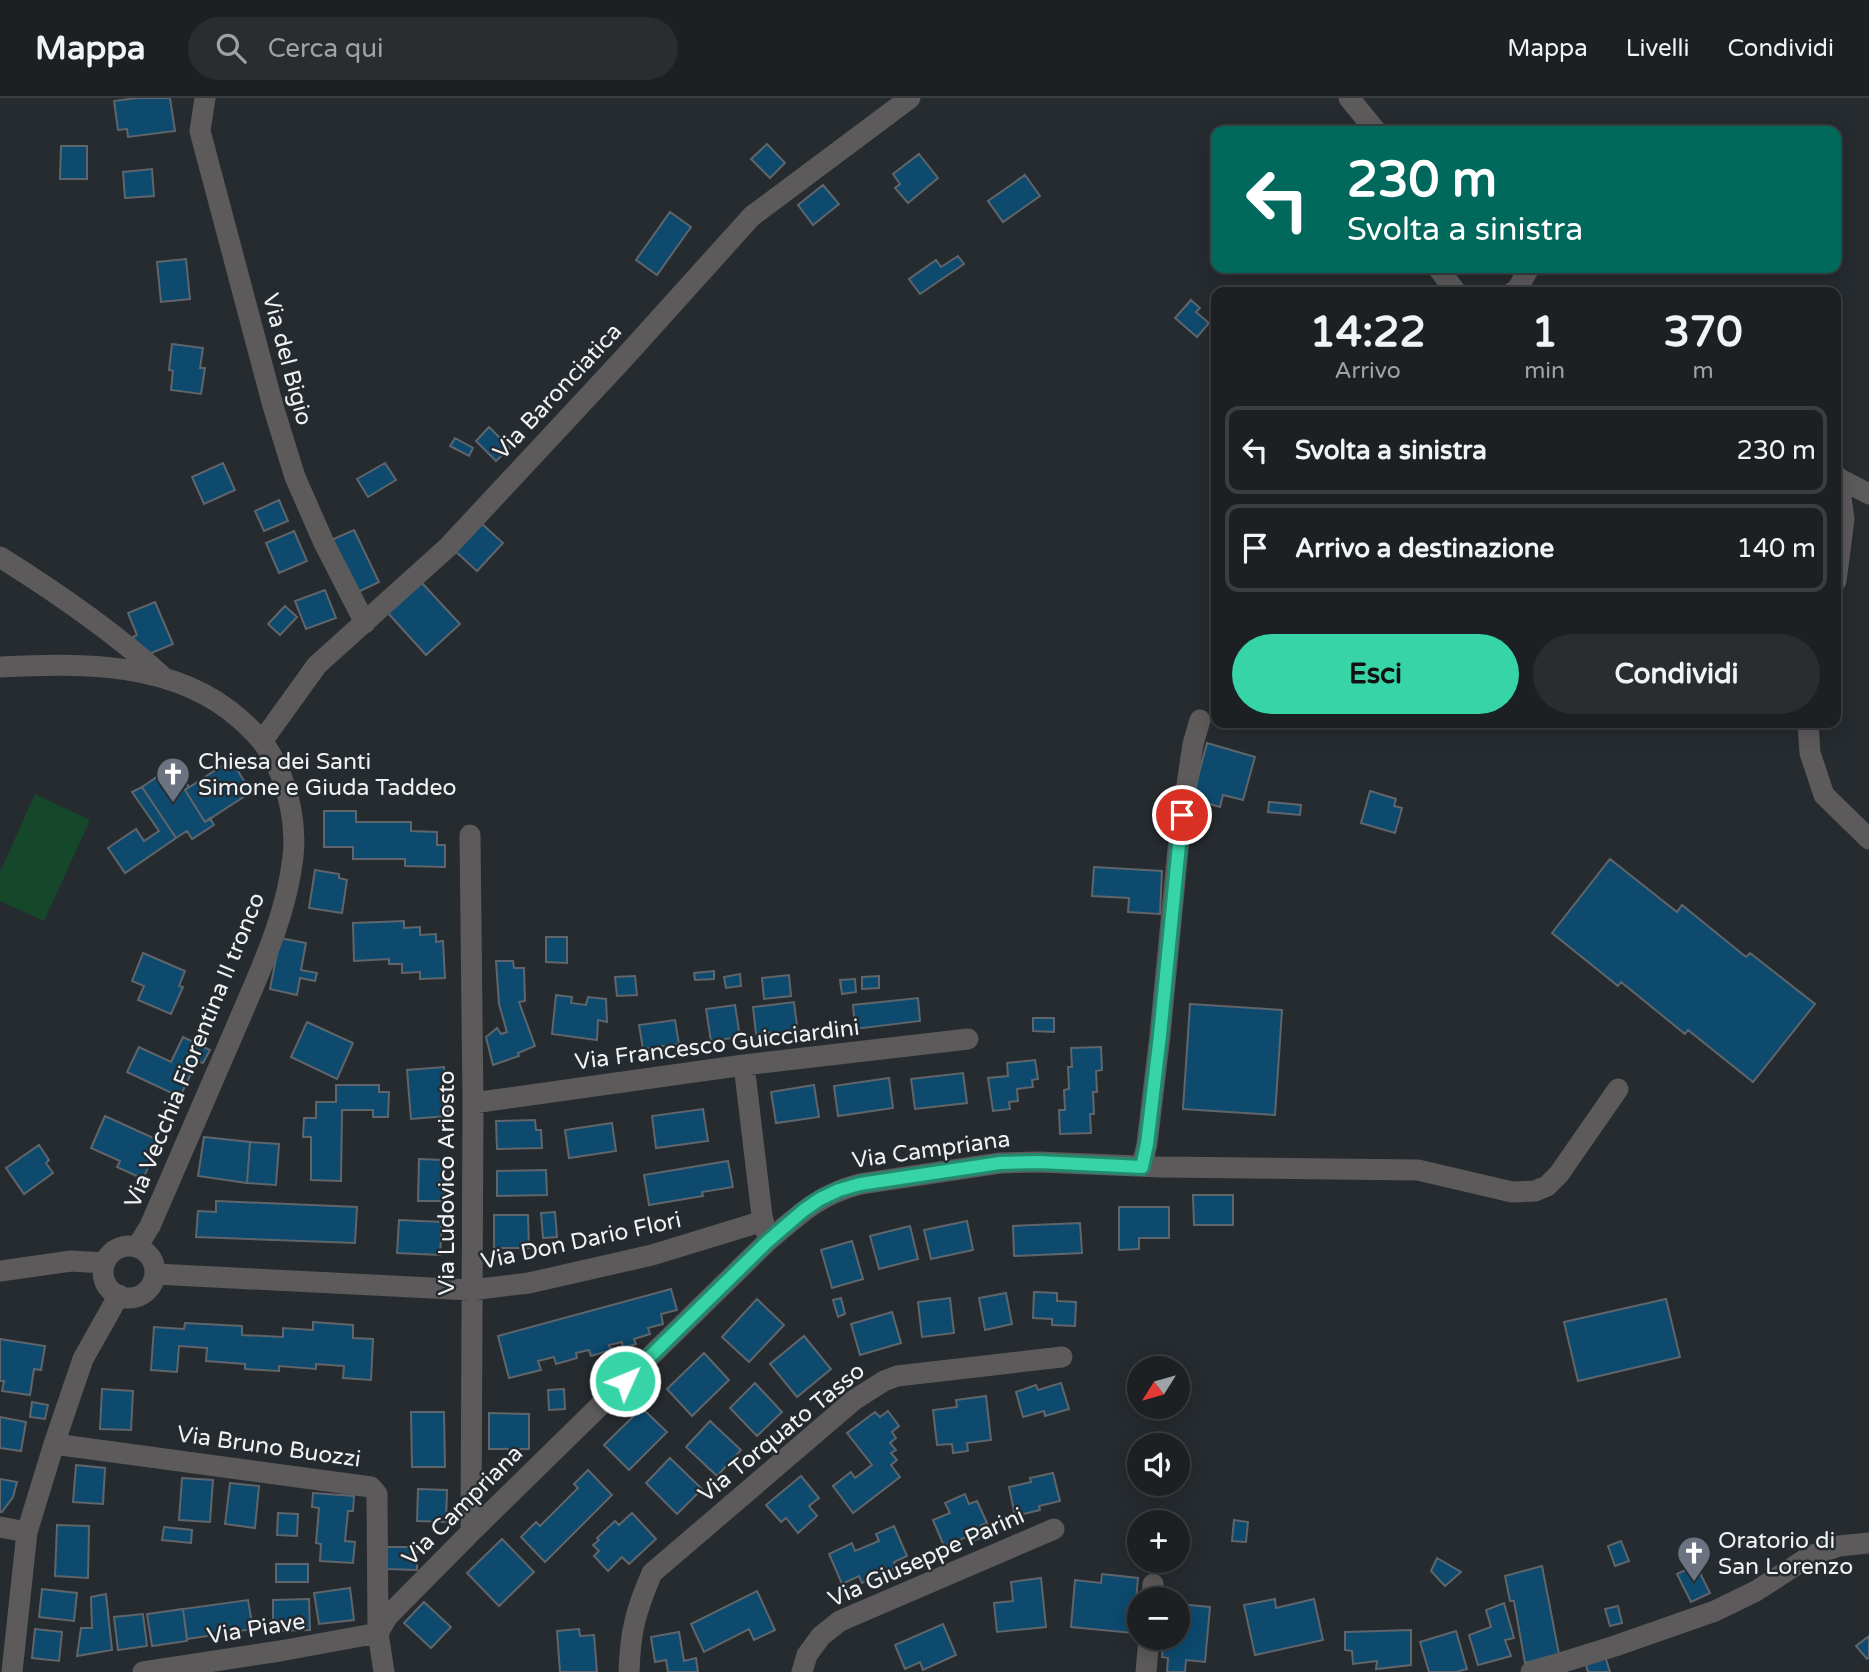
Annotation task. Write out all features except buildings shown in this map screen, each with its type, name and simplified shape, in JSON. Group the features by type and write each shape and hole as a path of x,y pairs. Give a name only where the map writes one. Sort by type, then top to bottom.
{"street":[{"name":"Via del Bigio","path":"205,98 200,131 273,406 300,488 324,543 365,623"},
{"name":"Via Baronciatica","path":"263,740 317,665 448,547 752,216 909,98"},
{"path":"1349,98 1372,126"},
{"path":"1841,479 1869,494"},
{"path":"1841,501 1844,519 1841,542"},
{"path":"0,557 133,649 164,678"},
{"name":"Via Vecchia Fiorentina II tronco","path":"0,667 118,668 164,678 200,690 232,712 263,740 275,760 293,817 293,855 286,897 268,953 150,1226 136,1247"},
{"path":"1142,1167 1160,1035 1179,839 1193,744 1200,720"},
{"path":"1808,728 1810,753 1824,794 1869,839"},
{"name":"Via Ludovico Ariosto","path":"470,835 473,1103 471,1532"},
{"name":"Via Francesco Guicciardini","path":"473,1103 744,1065 968,1039"},
{"path":"744,1065 766,1231"},
{"name":"Via Campriana","path":"378,1633 387,1617 766,1231 839,1190 860,1184 1000,1163 1039,1162 1142,1167 1418,1170 1499,1190 1535,1191 1547,1186 1559,1174 1618,1089"},
{"name":"Via Don Dario Flori","path":"155,1274 471,1290 529,1283 766,1231"},
{"path":"121,1247 136,1247 151,1258 155,1274 152,1285 141,1295 132,1298 119,1295 108,1287 104,1276 105,1263 121,1247"},
{"path":"0,1271 71,1261 105,1263"},
{"path":"12,1672 27,1532 83,1359 119,1295"},
{"name":"Via Torquato Tasso","path":"629,1672 630,1641 638,1604 652,1573 854,1401 884,1381 897,1376 1062,1357"},
{"name":"Via Bruno Buozzi","path":"54,1444 371,1486 377,1494 378,1633 384,1672"},
{"path":"0,1527 27,1532"},
{"name":"Via Giuseppe Parini","path":"803,1672 807,1654 821,1636 840,1621 1054,1529"},
{"path":"1531,1672 1715,1611 1756,1591 1810,1556 1839,1546 1869,1542"},
{"name":"Via Piave","path":"143,1672 378,1633"},
{"path":"1146,1672 1148,1650"}],"green space":[{"path":"35,794 90,820 44,921 0,901 0,872"}],"place":[{"name":"Chiesa dei Santi Simone e Giuda Taddeo","path":"173,804"},
{"name":"Oratorio di San Lorenzo","path":"1694,1583"}],"route":[{"path":"625,1381 768,1241 804,1210 839,1190 860,1184 1000,1163 1142,1167 1160,1035 1182,815"}]}
